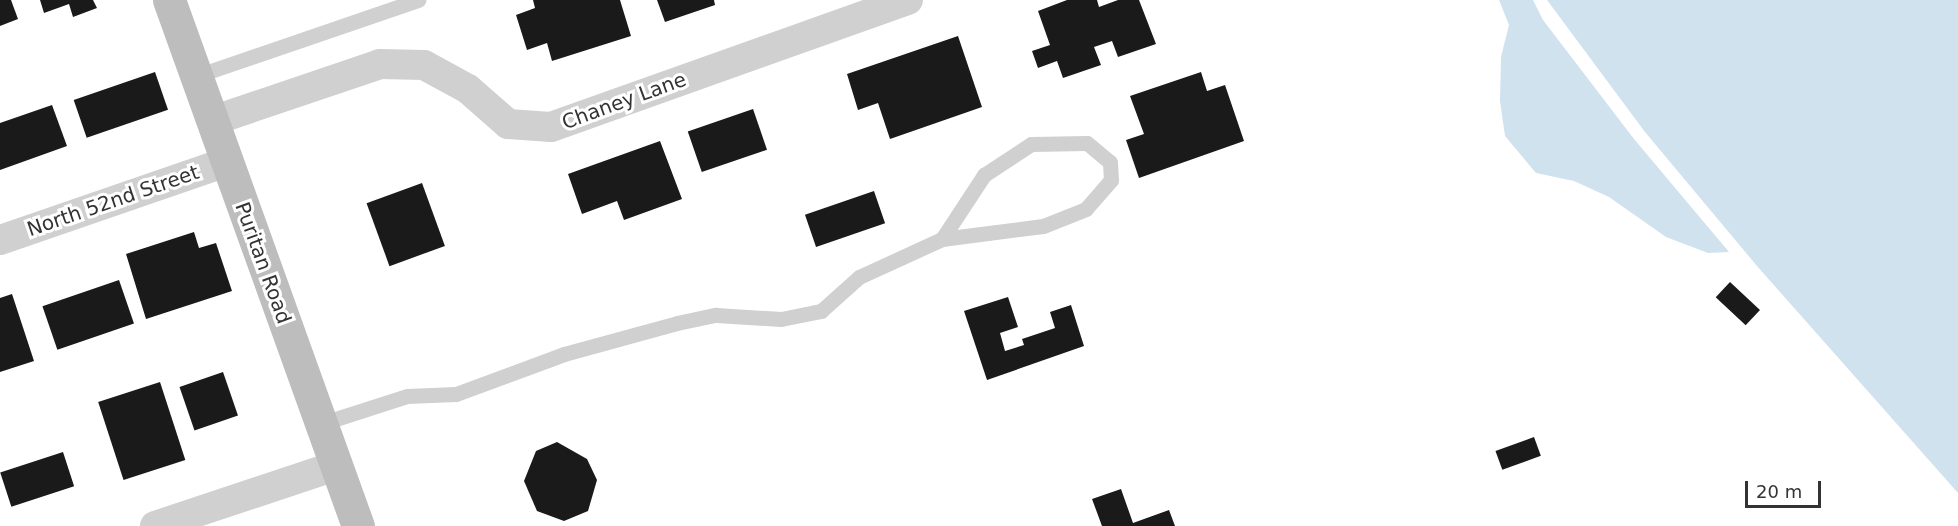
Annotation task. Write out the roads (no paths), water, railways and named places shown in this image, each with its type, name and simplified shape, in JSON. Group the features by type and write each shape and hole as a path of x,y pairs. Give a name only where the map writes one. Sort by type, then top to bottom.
{"street":[{"name":"Puritan Road","path":"169,0 358,526"},
{"name":"Chaney Lane","path":"212,121 380,64 391,64 424,65 468,89 508,124 551,127 908,0"},
{"name":"North 52nd Street","path":"0,240 227,162"},
{"path":"155,526 335,466"}],"lane":[{"path":"196,76 418,0"},
{"path":"320,424 407,396 456,394 564,354 676,323 716,315 782,319 822,311 859,277 942,240 1043,226 1086,209 1111,180 1110,162 1087,143 1031,144 984,175 942,240"}],"water":[{"path":"1499,0 1533,0 1543,20 1634,139 1729,252 1708,253 1666,237 1609,197 1574,181 1536,173 1505,136 1500,101 1501,57 1509,25"},
{"path":"1547,0 1958,0 1958,493 1757,266 1645,132"}]}
